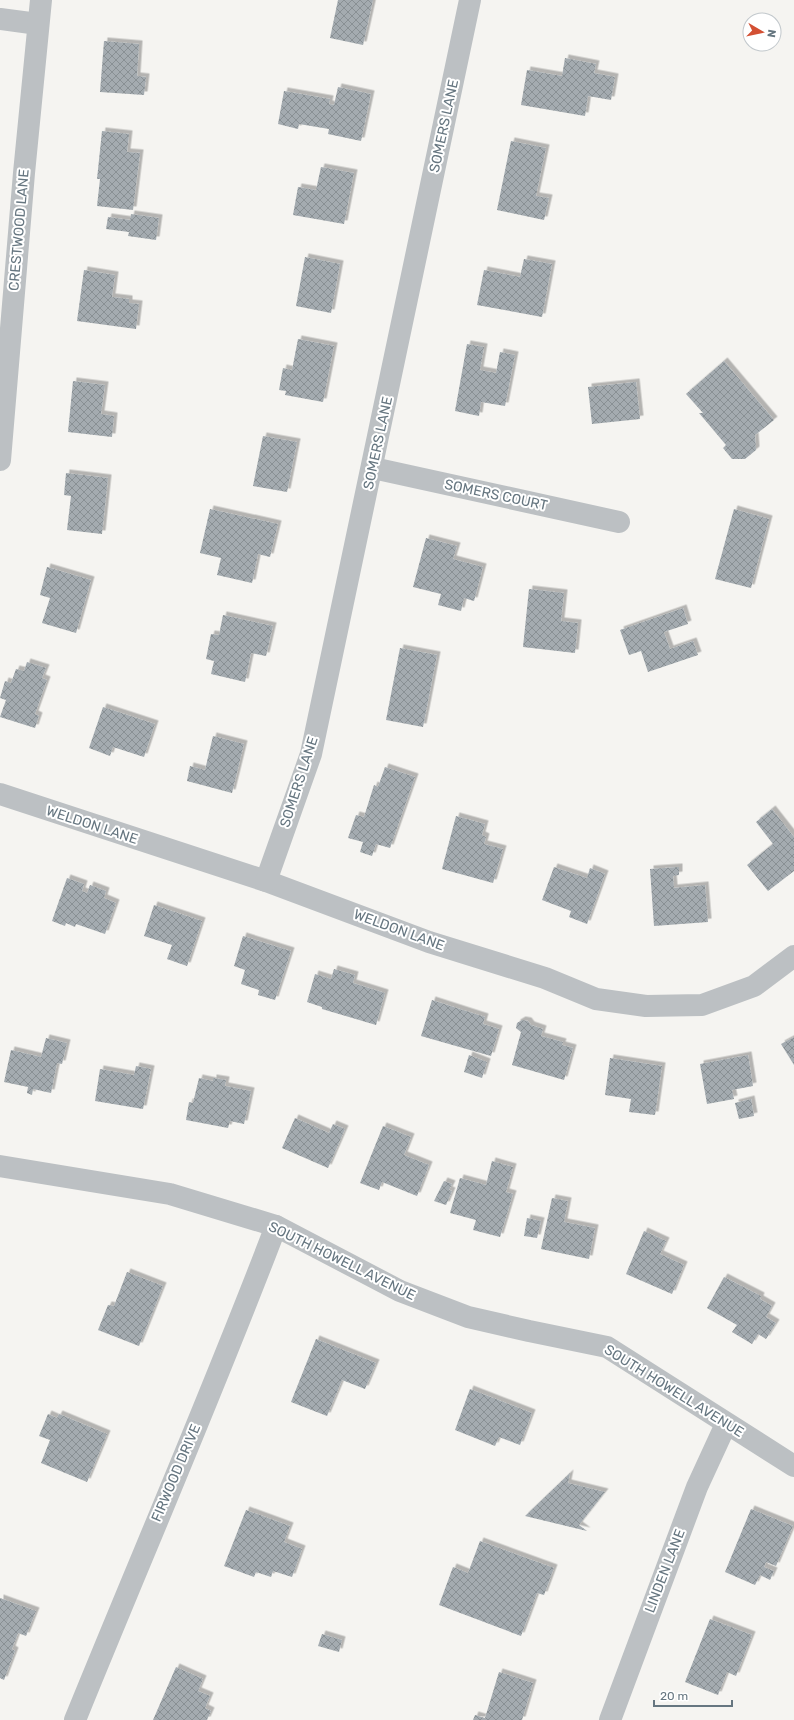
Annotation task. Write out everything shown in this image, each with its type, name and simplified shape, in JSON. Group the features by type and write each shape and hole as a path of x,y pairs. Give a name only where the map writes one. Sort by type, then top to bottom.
{"street":[{"name":"CRESTWOOD LANE","path":"0,460 24,173 41,0"},
{"name":"SOMERS LANE","path":"266,881 311,754 373,468 470,0"},
{"path":"0,19 38,24"},
{"name":"SOMERS COURT","path":"373,468 619,522"},
{"name":"WELDON LANE","path":"0,794 266,881 429,942 545,978 596,999 646,1006 702,1005 754,986 794,956"},
{"name":"SOUTH HOWELL AVENUE","path":"0,1166 170,1194 276,1226 400,1291 468,1317 529,1332 606,1347 794,1466"},
{"name":"FIRWOOD DRIVE","path":"75,1720 235,1333 276,1226"},
{"name":"LINDEN LANE","path":"610,1720 694,1494 726,1424"}],"building":[{"path":"338,0 373,0 363,45 330,38"},
{"path":"104,41 139,44 137,76 146,77 144,95 100,92"},
{"path":"565,58 596,64 594,73 615,77 611,100 588,96 585,116 521,105 527,70 562,76"},
{"path":"338,87 371,94 361,141 328,134 329,129 299,124 298,129 278,124 284,91 330,99 329,104 334,105"},
{"path":"102,131 129,134 127,152 140,153 133,210 97,206 100,179 97,179"},
{"path":"511,141 546,148 536,196 549,198 544,220 497,210"},
{"path":"321,167 354,173 344,224 293,215 298,187 316,190"},
{"path":"131,214 159,218 156,240 128,236 129,232 106,229 108,217 130,220"},
{"path":"305,257 340,264 331,313 296,306"},
{"path":"524,259 552,264 542,317 477,305 484,270 520,277"},
{"path":"84,270 115,275 112,297 129,299 129,303 139,304 136,329 77,321"},
{"path":"298,339 334,346 323,402 285,395 286,391 279,390 283,368 292,370"},
{"path":"467,344 484,347 480,370 496,373 500,352 515,355 505,406 481,402 479,416 455,411"},
{"path":"724,361 774,420 755,435 756,450 745,459 732,459 723,448 726,445 699,413 703,413 686,394"},
{"path":"73,381 105,385 101,414 114,416 112,437 68,432"},
{"path":"636,382 640,419 592,424 588,387"},
{"path":"263,436 297,442 287,492 253,486"},
{"path":"66,473 108,478 102,534 67,530 71,496 64,495"},
{"path":"210,509 278,524 270,557 258,554 252,583 217,575 221,558 200,553"},
{"path":"734,509 769,519 751,588 715,579"},
{"path":"426,538 457,546 453,559 483,567 474,601 464,598 461,611 438,605 441,594 413,587"},
{"path":"47,567 91,580 76,633 42,623 50,598 40,595"},
{"path":"529,589 564,593 561,621 578,623 575,653 523,647"},
{"path":"683,608 688,624 664,632 670,649 693,641 698,655 648,672 641,651 629,655 620,630"},
{"path":"223,615 273,626 266,656 251,653 245,682 211,674 214,661 206,659 211,634 219,635"},
{"path":"400,648 437,655 423,727 386,720"},
{"path":"27,662 46,668 42,678 47,680 35,714 39,716 35,728 0,717 6,700 0,698 5,681 11,683 16,669 24,671"},
{"path":"103,707 155,724 144,757 113,747 110,756 89,748"},
{"path":"213,736 244,744 232,793 187,781 190,766 205,770"},
{"path":"385,767 415,777 390,848 376,844 372,856 360,852 363,842 348,838 356,815 364,817 374,785 378,787"},
{"path":"772,809 794,837 794,871 768,891 747,865 773,844 756,822"},
{"path":"456,816 485,824 482,835 486,837 484,844 503,849 493,883 442,869"},
{"path":"554,867 587,878 590,868 605,874 587,924 569,917 571,911 542,900"},
{"path":"679,867 679,875 673,876 674,888 705,885 708,922 654,926 650,869"},
{"path":"67,878 84,884 82,891 87,893 90,885 106,891 104,898 116,903 105,934 76,924 75,927 66,923 65,926 52,921"},
{"path":"154,905 202,921 187,966 167,959 172,945 144,936"},
{"path":"243,936 291,951 275,1000 258,995 259,990 241,984 245,970 234,966"},
{"path":"334,969 355,975 353,983 385,993 376,1025 322,1009 322,1007 307,1002 315,974 331,979"},
{"path":"432,1000 485,1017 483,1024 499,1029 491,1056 421,1036"},
{"path":"522,1020 528,1021 531,1025 543,1029 541,1036 563,1042 562,1045 573,1048 564,1080 512,1065 521,1032 516,1028 517,1023"},
{"path":"794,1037 794,1065 781,1044"},
{"path":"46,1038 67,1043 62,1064 57,1063 51,1093 33,1089 32,1095 27,1093 28,1087 4,1082 11,1050 41,1057"},
{"path":"469,1055 487,1062 482,1078 464,1072"},
{"path":"748,1055 753,1086 732,1090 734,1099 707,1104 700,1064"},
{"path":"610,1058 662,1066 655,1115 629,1112 631,1099 605,1095"},
{"path":"136,1066 151,1069 143,1109 95,1101 100,1069 134,1075"},
{"path":"199,1078 213,1081 213,1078 226,1080 225,1086 251,1091 244,1124 230,1121 228,1128 186,1120 189,1102 193,1103"},
{"path":"751,1099 754,1116 739,1119 735,1103"},
{"path":"295,1118 329,1133 333,1124 345,1129 328,1168 282,1148"},
{"path":"383,1126 411,1137 404,1155 429,1165 417,1196 382,1182 379,1190 360,1183"},
{"path":"492,1161 513,1167 506,1192 513,1194 500,1237 473,1230 476,1220 450,1213 460,1178 486,1185"},
{"path":"444,1181 452,1184 449,1190 452,1191 446,1205 434,1201"},
{"path":"552,1198 568,1201 564,1222 595,1228 589,1259 541,1249"},
{"path":"527,1218 541,1221 537,1238 524,1236"},
{"path":"644,1231 666,1241 660,1254 684,1265 672,1294 626,1274"},
{"path":"127,1272 163,1286 139,1346 98,1330 108,1305 114,1306"},
{"path":"724,1277 761,1296 760,1299 772,1306 766,1317 776,1323 766,1339 758,1334 752,1344 732,1332 737,1325 707,1308"},
{"path":"316,1339 376,1363 365,1389 342,1380 327,1416 291,1402"},
{"path":"470,1389 532,1413 520,1445 499,1437 495,1446 455,1430"},
{"path":"48,1414 57,1418 59,1414 107,1434 87,1482 41,1463 50,1440 39,1436"},
{"path":"570,1473 568,1483 605,1492 579,1525 587,1531 525,1516"},
{"path":"751,1509 793,1526 776,1566 766,1562 764,1567 774,1571 770,1580 760,1575 755,1585 725,1572"},
{"path":"246,1510 290,1526 284,1542 302,1549 292,1577 273,1571 271,1577 256,1572 254,1577 224,1566"},
{"path":"480,1541 554,1568 544,1595 537,1593 521,1636 439,1605 453,1567 468,1573"},
{"path":"0,1598 36,1611 26,1636 18,1633 12,1649 15,1651 4,1680 0,1678"},
{"path":"710,1619 752,1635 736,1676 727,1672 718,1695 685,1682"},
{"path":"322,1634 342,1640 339,1652 318,1646"},
{"path":"176,1667 203,1679 198,1691 210,1696 205,1708 211,1711 207,1720 153,1720"},
{"path":"499,1672 533,1683 522,1720 473,1720 475,1715 485,1718"}]}
